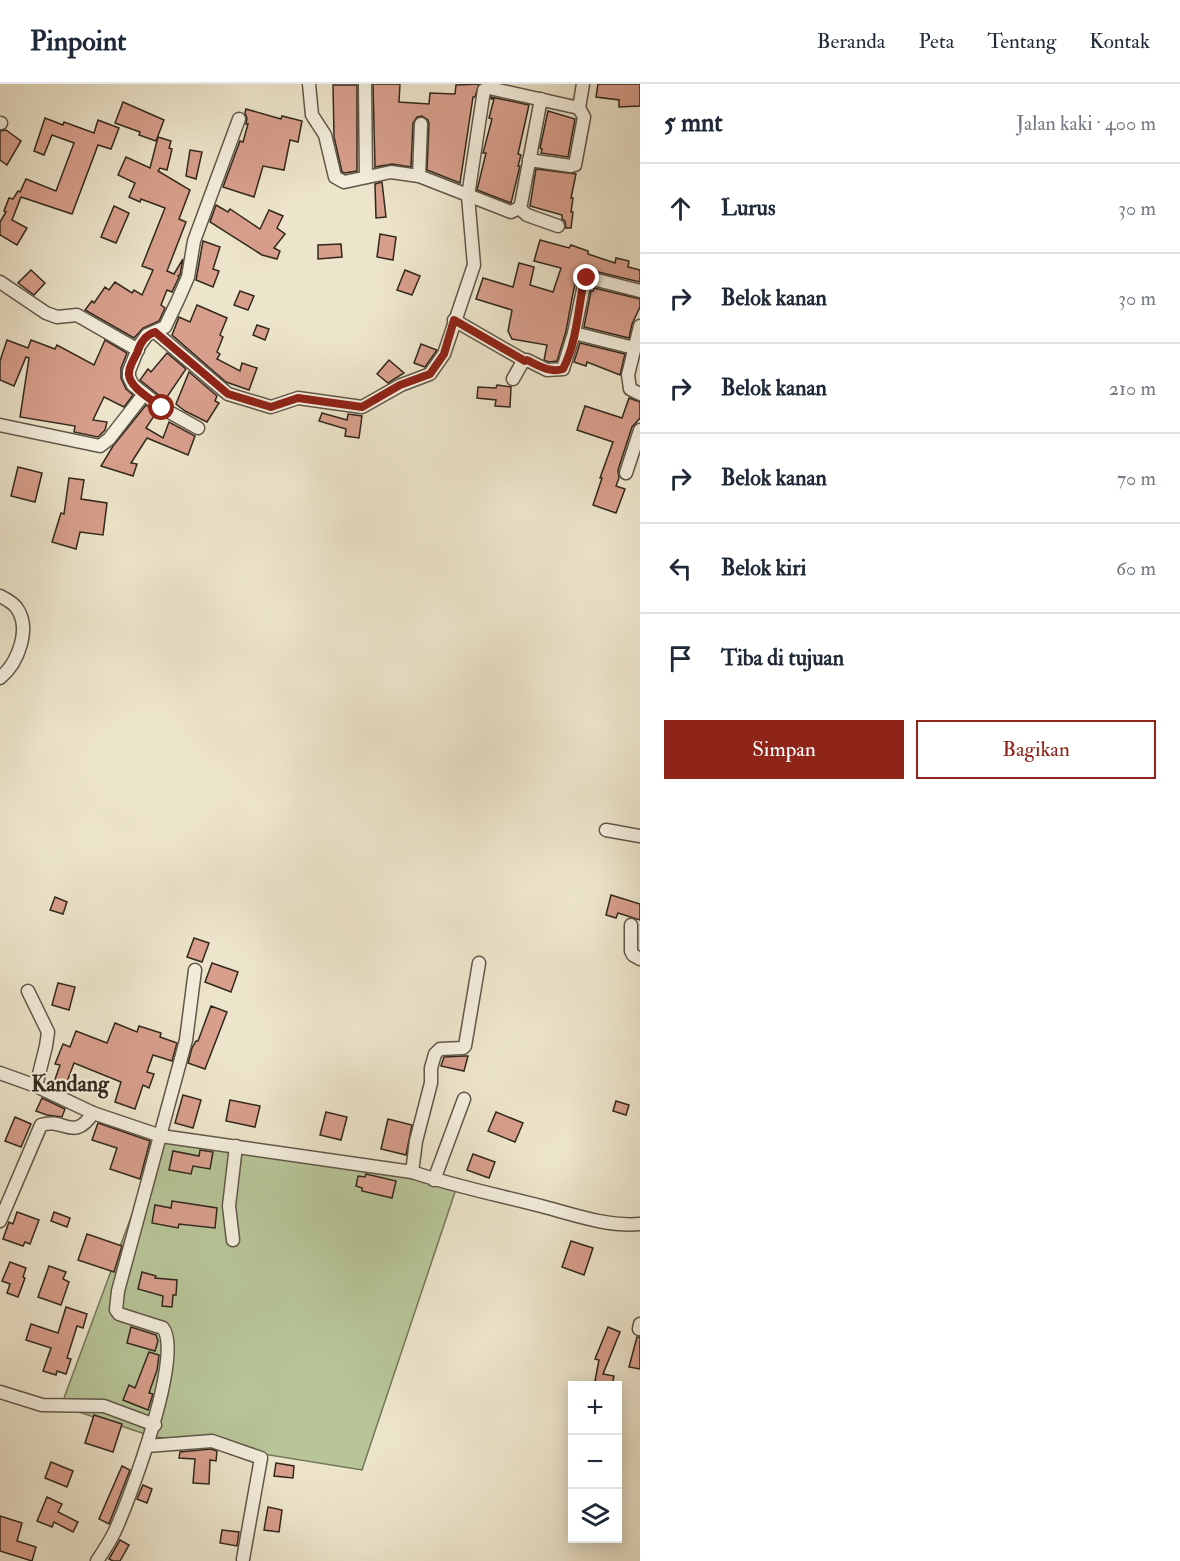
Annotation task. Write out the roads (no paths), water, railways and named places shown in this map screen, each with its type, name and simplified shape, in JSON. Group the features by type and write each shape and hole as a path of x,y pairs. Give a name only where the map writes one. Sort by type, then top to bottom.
{"street":[{"path":"309,84 312,115 325,135 335,177 344,182 392,172 419,176 512,212 519,208 540,99"},
{"path":"365,84 366,177"},
{"path":"529,160 575,165 584,117 579,108 583,84"},
{"path":"155,332 228,394 271,407 298,398 362,407 400,385 430,374 444,354 474,265 468,196 484,90 489,88 579,108"},
{"path":"198,428 162,408 133,385 129,371 147,335 167,324 188,277 194,241 239,119"},
{"path":"419,176 421,124"},
{"path":"519,208 527,215 558,226"},
{"path":"454,320 525,361 547,370 563,369 574,333 583,285 587,278 640,291"},
{"path":"0,282 46,313 57,317 77,315 138,351"},
{"path":"640,326 628,375 628,385 640,394"},
{"path":"574,333 634,348"},
{"path":"513,379 525,361"},
{"path":"0,425 100,446 144,394"},
{"path":"626,473 640,430"},
{"path":"0,596 18,609 23,628 17,655 0,678"},
{"path":"606,830 640,836"},
{"path":"632,925 631,951 640,959"},
{"path":"412,1172 416,1141 431,1083 431,1068 435,1054 440,1049 465,1046 479,963"},
{"path":"97,1561 114,1534 147,1446 154,1425 166,1365 167,1334 160,1326 119,1314 116,1310 118,1292 186,1040 195,970"},
{"path":"28,991 48,1032 36,1086"},
{"path":"0,1073 36,1086 93,1113 161,1136 412,1172 434,1180 594,1219 627,1225 640,1224"},
{"path":"434,1180 464,1099"},
{"path":"0,1221 41,1125 50,1123 76,1128 86,1124 93,1113"},
{"path":"233,1240 230,1206 236,1146"},
{"path":"0,1392 42,1405 104,1406 154,1425"},
{"path":"147,1446 212,1441 261,1458 243,1560"}],"district":[{"name":"Kandang","path":"70,1083"}]}
